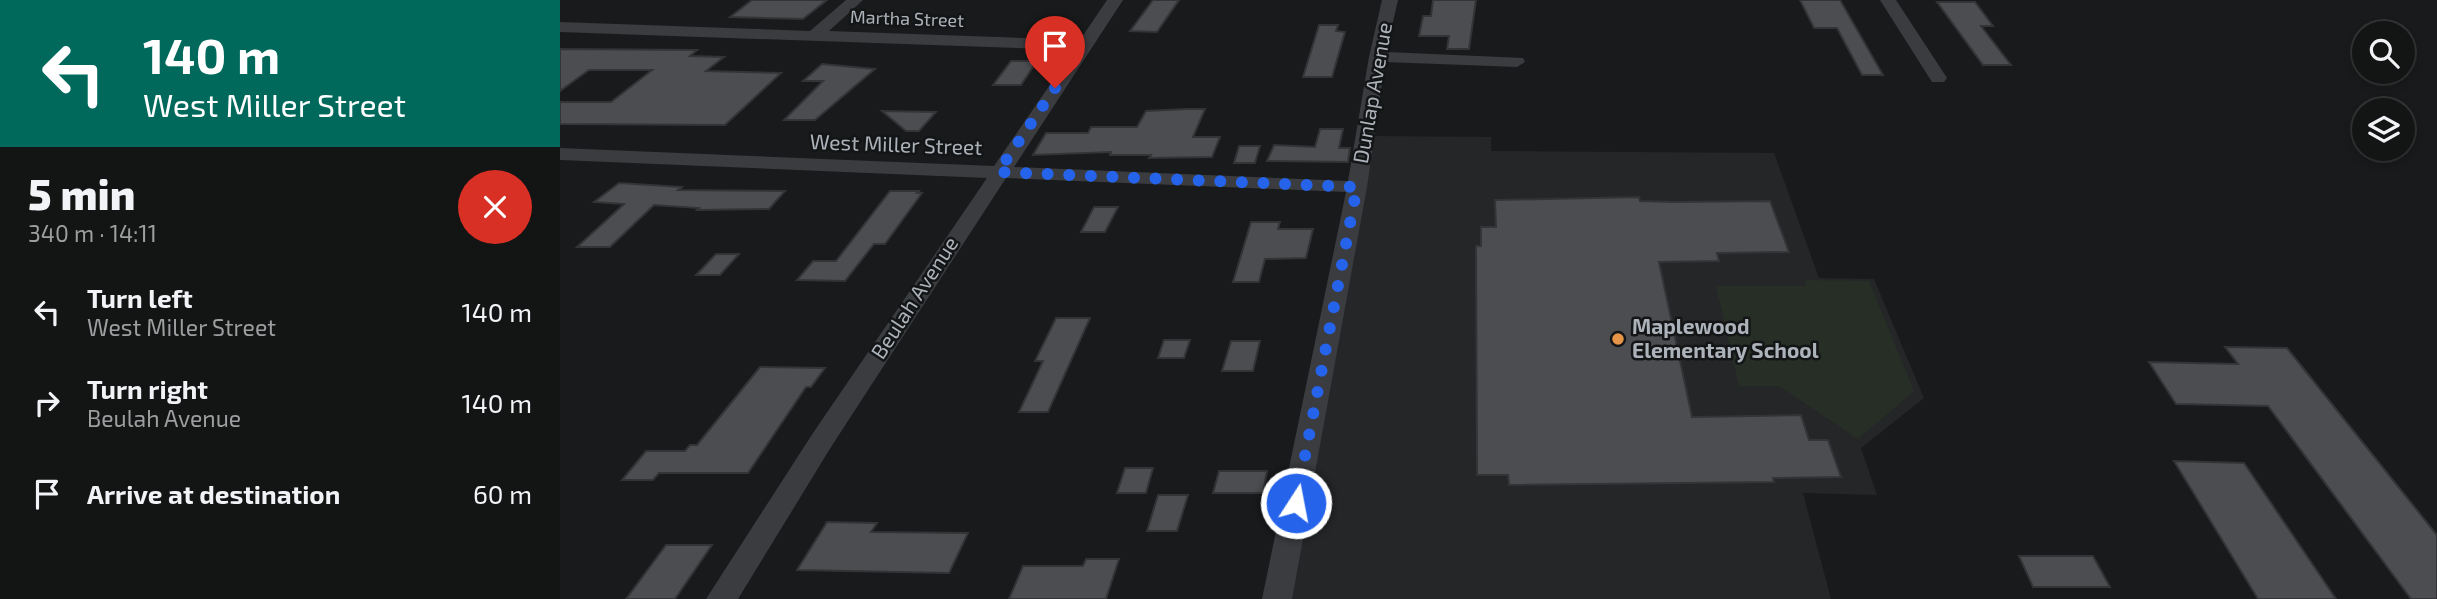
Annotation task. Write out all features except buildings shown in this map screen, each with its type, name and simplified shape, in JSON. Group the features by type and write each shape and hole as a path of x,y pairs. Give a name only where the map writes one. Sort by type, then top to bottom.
{"street":[{"path":"815,35 855,0"},
{"name":"Beulah Avenue","path":"721,599 998,172 1115,0"},
{"name":"Dunlap Avenue","path":"1277,599 1357,187 1377,57 1390,0"},
{"path":"1888,0 1938,78"},
{"name":"Martha Street","path":"560,27 1084,45"},
{"path":"1377,57 1517,62"},
{"name":"West Miller Street","path":"560,154 1357,187"}],"shaded area":[{"name":"Maplewood Elementary School","path":"1375,136 1491,137 1491,151 1774,153 1819,278 1874,279 1924,398 1861,448 1877,495 1803,493 1831,599 1289,599"},
{"path":"1805,280 1869,281 1914,391 1858,439 1779,386 1739,386 1716,286 1806,286"}],"place":[{"name":"Maplewood Elementary School","path":"1618,339"}],"route":[{"path":"1055,88 998,172 1357,187 1296,503"}]}
